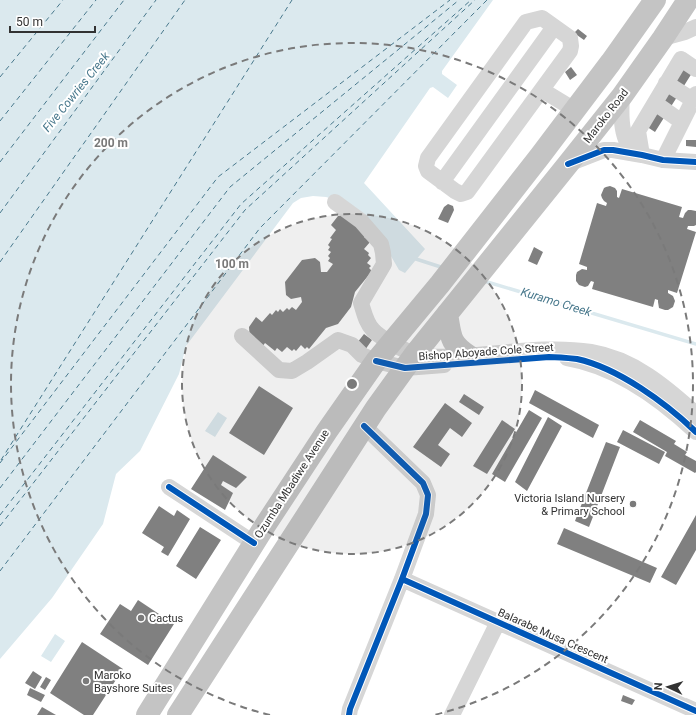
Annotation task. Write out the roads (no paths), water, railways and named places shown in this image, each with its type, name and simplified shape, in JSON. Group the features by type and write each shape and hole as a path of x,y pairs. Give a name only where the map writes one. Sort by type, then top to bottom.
{"highway":[{"path":"575,110 655,0"},
{"name":"Maroko Road","path":"452,308 622,96 688,0"},
{"name":"Ozumba Mbadiwe Avenue","path":"147,715 254,543 327,431 376,360 440,284 575,110"},
{"path":"452,308 449,330 452,340 459,350 469,356"},
{"path":"178,715 187,706 376,408 410,361 452,308"}],"street":[{"path":"542,18 570,38 571,46 570,50 542,90 467,192 461,194 455,191 428,171 426,166 428,158 526,22 542,18"},
{"path":"442,182 554,27"},
{"path":"663,38 685,32 696,27"},
{"path":"642,154 638,131 681,59 696,69"},
{"path":"663,160 694,97 666,83"},
{"path":"542,90 575,110"},
{"path":"622,96 623,129 628,144 642,154"},
{"path":"655,103 682,122"},
{"path":"568,164 604,150 642,154 663,160 696,162"},
{"name":"Bishop Aboyade Cole Street","path":"335,202 361,221 381,244 384,264 361,303 365,317 372,329 377,334 391,342 410,361"},
{"name":"Bishop Aboyade Cole Street","path":"242,336 279,370 292,371 338,340 352,345 362,355 376,360 410,361 564,357 607,370 622,377 658,400 696,432"},
{"name":"Bishop Aboyade Cole Street","path":"410,361 429,356 469,356 550,349 592,352 617,359 643,371 676,396 696,414"},
{"path":"349,715 350,709 402,579 426,514 428,495 423,483 364,426"},
{"path":"169,487 254,543"},
{"name":"Balarabe Musa Crescent","path":"402,579 696,711"},
{"name":"Balarabe Musa Crescent","path":"452,715 498,622"}],"water":[{"name":"Five Cowries Creek","path":"0,0 493,0 442,71 442,74 457,85 448,98 433,87 430,88 364,183 425,249 405,273 399,270 384,244 343,202 326,197 313,196 301,198 293,203 186,346 179,374 140,451 116,474 103,524 52,598 0,659"},
{"path":"218,412 227,418 215,437 205,431"},
{"path":"55,634 65,641 51,662 41,656"}],"waterway":[{"name":"Kuramo Creek","path":"416,259 444,268"},
{"name":"Kuramo Creek","path":"484,281 696,344"}],"place":[{"name":"Victoria Island Nursery & Primary School","path":"633,504"},
{"name":"Cactus","path":"141,618"},
{"name":"Maroko Bayshore Suites","path":"86,681"}]}
